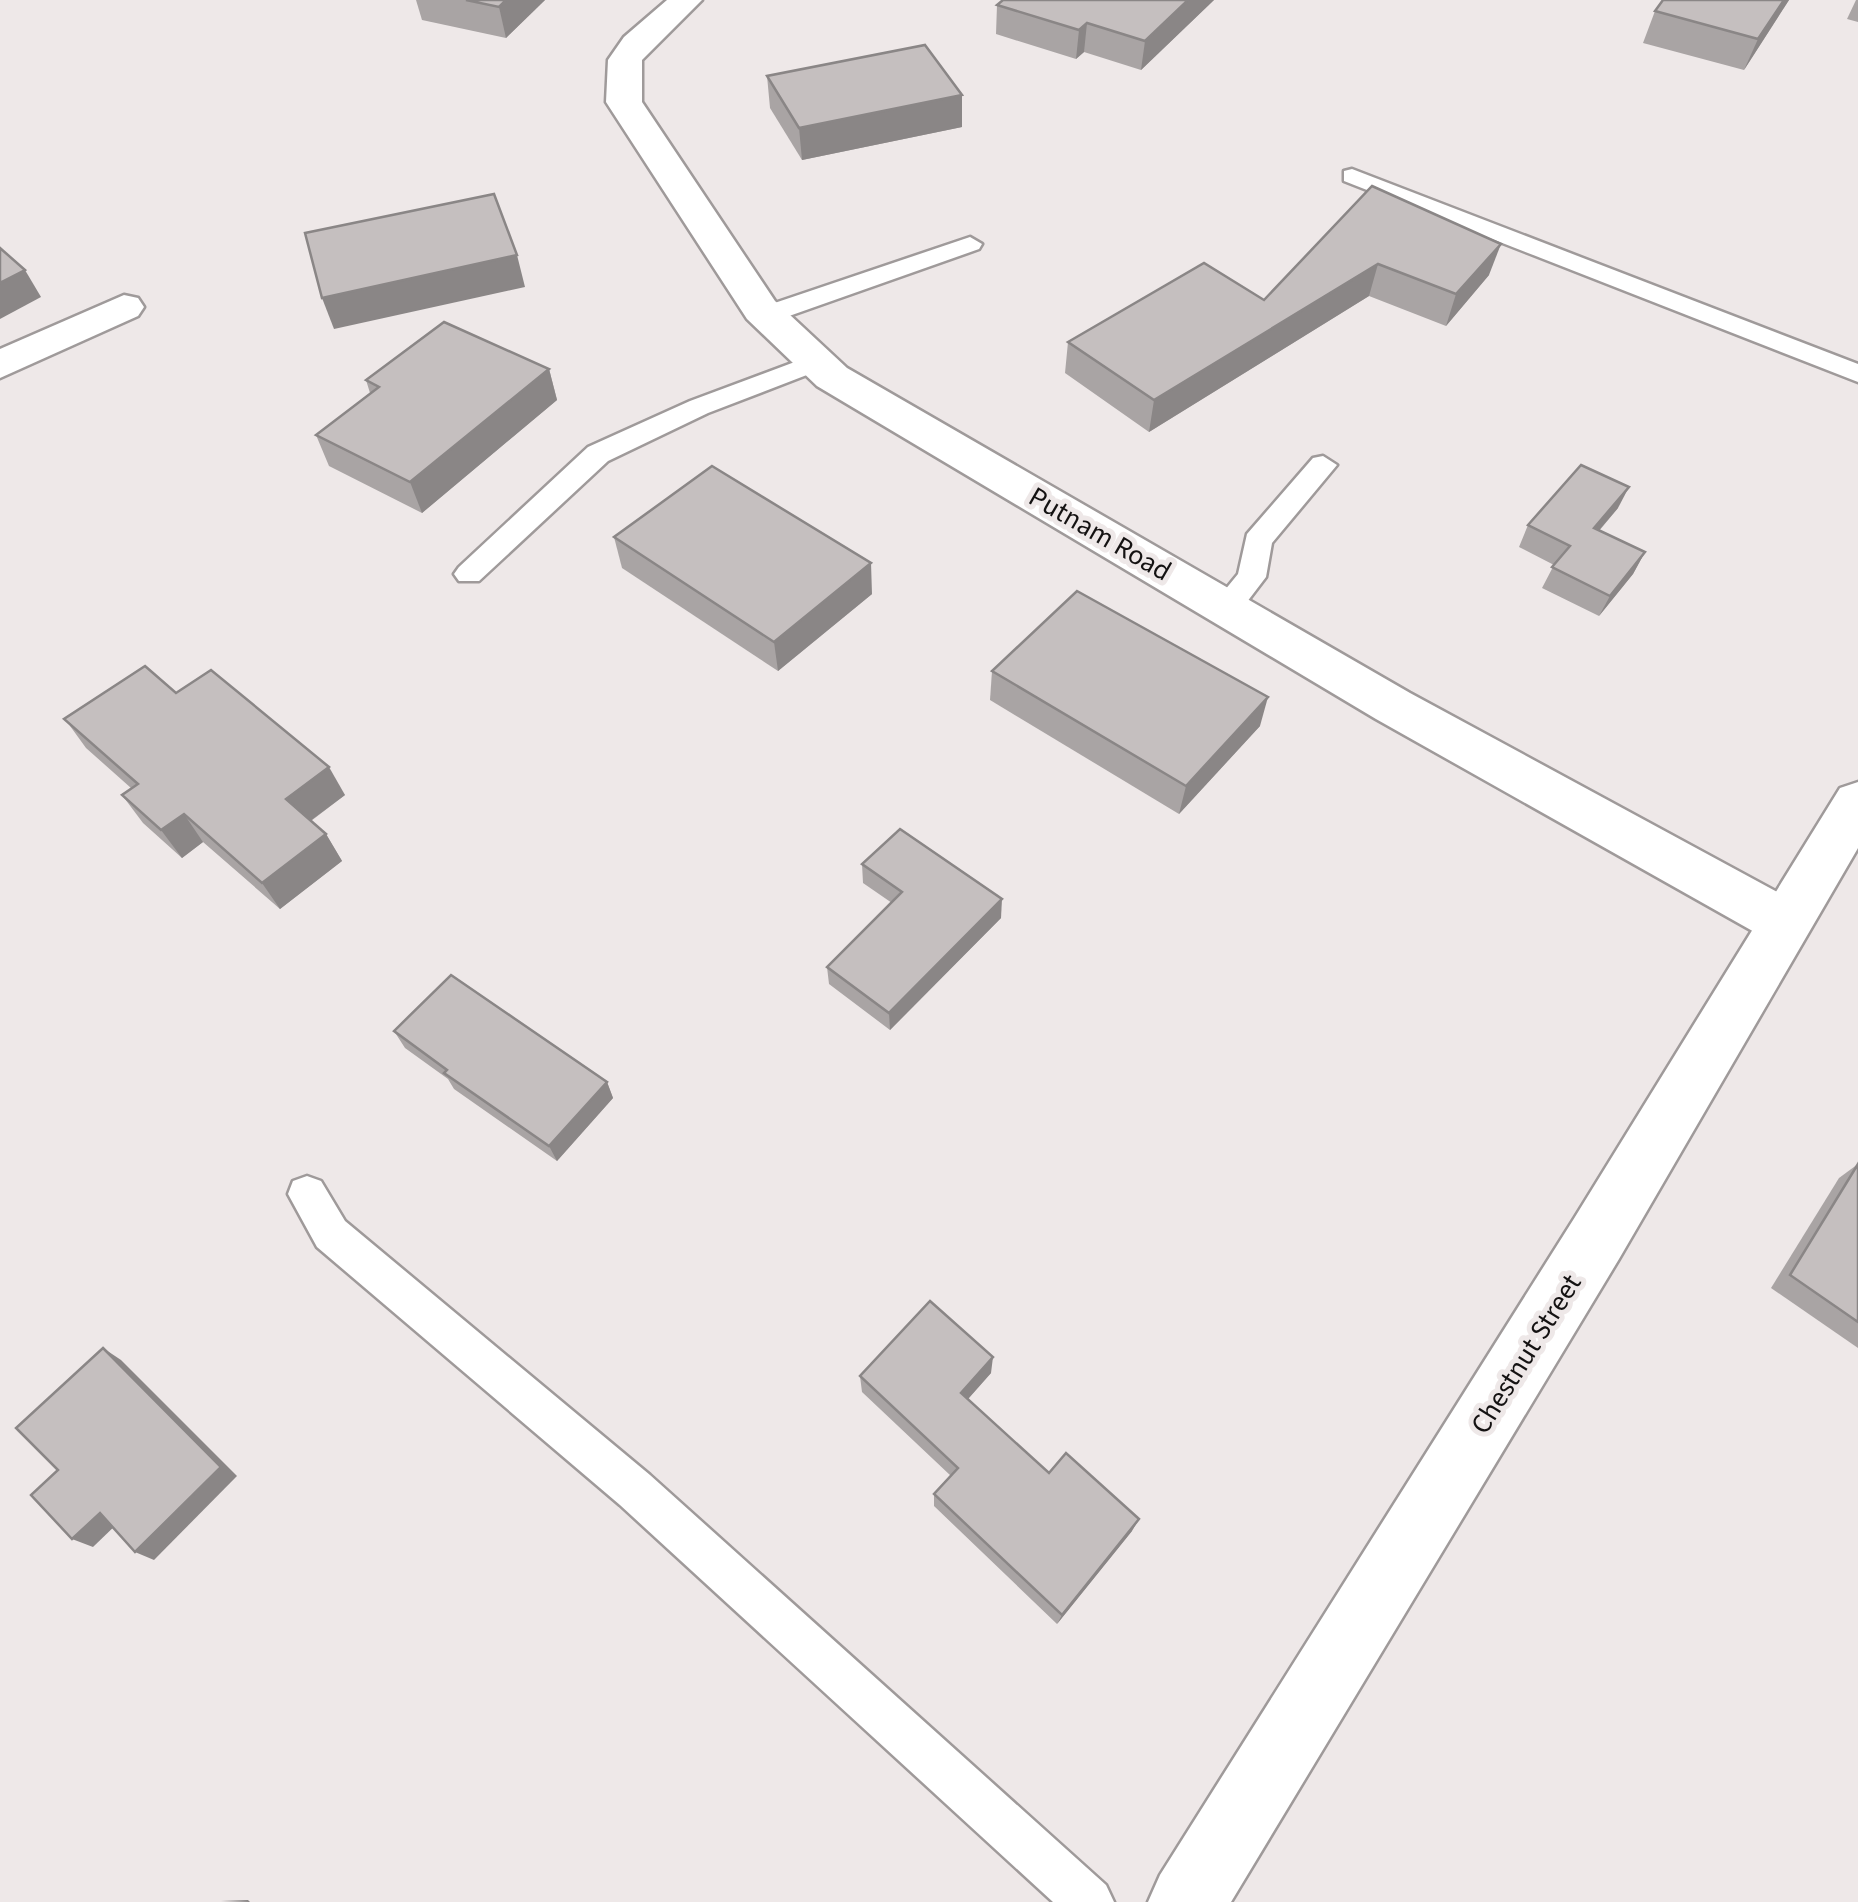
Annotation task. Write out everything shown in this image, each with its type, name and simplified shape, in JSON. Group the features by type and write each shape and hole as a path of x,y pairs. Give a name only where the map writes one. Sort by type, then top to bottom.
{"street":[{"name":"Putnam Road","path":"686,0 636,44 626,60 624,102 766,315 832,378 1393,706 1784,922"},
{"path":"0,365 124,308"},
{"name":"Chestnut Street","path":"1187,1902 1597,1238 1858,802"}],"lane":[{"path":"1352,176 1858,374"},
{"path":"766,315 970,244"},
{"path":"469,574 598,454 699,407 816,362"},
{"path":"1226,607 1252,580 1259,566 1257,541 1323,465"},
{"path":"307,1194 330,1234 635,1490 1088,1902"}],"building":[{"path":"466,0 506,0 499,7"},
{"path":"1003,0 1188,0 1145,41 1087,23 1079,30 997,5"},
{"path":"1663,0 1784,0 1758,39 1655,11"},
{"path":"925,45 962,95 799,128 767,76"},
{"path":"1372,186 1501,244 1456,294 1378,264 1154,400 1068,342 1204,263 1264,300"},
{"path":"494,194 517,255 322,298 305,233"},
{"path":"0,248 25,270 0,283"},
{"path":"444,322 549,369 410,482 316,435 379,387 366,380"},
{"path":"1581,465 1629,487 1594,528 1645,552 1610,596 1552,567 1570,546 1528,525"},
{"path":"712,466 871,563 774,642 614,537"},
{"path":"1077,591 1268,697 1186,786 992,671"},
{"path":"145,666 176,693 211,670 329,767 286,799 326,834 262,883 184,814 161,830 122,795 138,784 64,719"},
{"path":"900,829 1002,899 889,1013 827,967 902,892 862,864"},
{"path":"451,975 607,1082 549,1146 444,1073 447,1070 394,1031"},
{"path":"1858,1164 1858,1322 1790,1275"},
{"path":"930,1301 993,1357 961,1393 1049,1473 1066,1453 1139,1519 1062,1615 934,1494 958,1468 860,1376"},
{"path":"103,1348 221,1467 135,1552 100,1513 72,1539 31,1495 58,1470 16,1428"}]}
